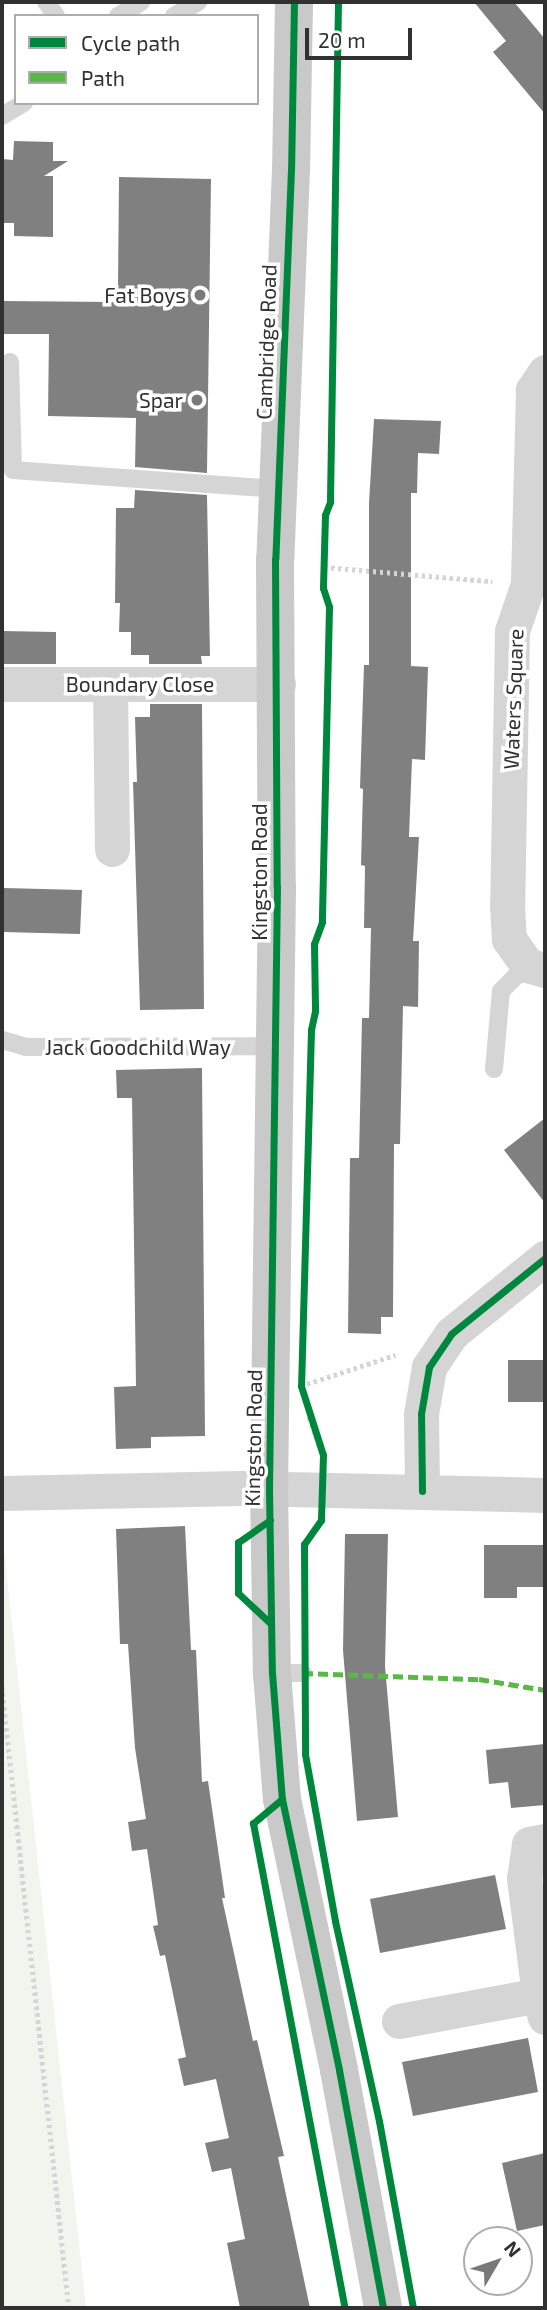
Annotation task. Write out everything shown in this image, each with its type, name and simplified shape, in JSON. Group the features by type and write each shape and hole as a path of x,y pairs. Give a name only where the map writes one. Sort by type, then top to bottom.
{"main road":[{"name":"Cambridge Road","path":"278,684 278,489 291,169 294,2"},
{"name":"Kingston Road","path":"278,684 270,1489 287,1673 282,1799 339,2070 383,2308"}],"street":[{"name":"Waters Square","path":"536,968 509,939 507,904 512,631 528,584 533,390 545,372"},
{"name":"Boundary Close","path":"2,684 278,684"},
{"path":"110,685 112,849"},
{"path":"422,1491 421,1414 429,1367 452,1334 545,1258"},
{"path":"2,1493 270,1489 545,1495"},
{"path":"400,2021 542,2006 524,1878 529,1844 545,1841"}],"lane":[{"path":"121,14 141,2"},
{"path":"177,14 198,2"},
{"path":"2,116 21,105"},
{"path":"10,362 13,470 278,489"},
{"path":"494,1069 501,991 536,968"},
{"name":"Jack Goodchild Way","path":"2,1040 26,1047 274,1046"}],"path":[{"path":"321,922 329,619 323,588 325,515 330,502 338,2"},
{"path":"324,567 528,584"},
{"path":"301,1386 364,1367 452,1334"},
{"path":"2,1686 69,2308"}],"shaded area":[{"path":"2,1531 86,2308 2,2308"}],"building":[{"path":"474,2 514,2 545,39 545,114 493,52 506,41"},
{"path":"14,141 53,142 53,161 68,161 44,176 53,176 53,237 14,236 14,223 2,223 2,159 13,160"},
{"path":"119,177 211,179 207,473 135,467 136,418 48,416 49,334 2,334 2,301 114,302 115,287 118,288"},
{"path":"374,419 441,421 439,454 418,453 417,493 411,493 411,666 428,667 425,760 412,759 409,837 419,837 413,941 419,941 418,1007 403,1006 400,1144 394,1144 393,1317 381,1317 381,1334 348,1333 350,1158 359,1158 362,1018 369,1018 371,928 364,928 365,866 361,865 363,789 360,788 364,665 369,665 369,503"},
{"path":"135,490 207,495 210,656 201,656 202,664 149,664 149,655 131,655 131,632 119,632 120,603 115,603 116,508 134,508"},
{"path":"2,631 56,632 56,664 2,664"},
{"path":"150,704 202,704 204,1009 140,1010 133,782 137,782 135,717 150,717"},
{"path":"4,888 82,890 80,934 3,932"},
{"path":"202,1068 205,1436 151,1437 151,1448 116,1449 114,1387 136,1386 132,1098 117,1098 116,1070"},
{"path":"545,1118 545,1203 504,1150"},
{"path":"508,1360 545,1360 545,1402 508,1402"},
{"path":"185,1526 191,1650 196,1650 202,1782 208,1781 225,1898 222,1898 253,2041 257,2040 284,2156 278,2157 310,2308 240,2308 227,2243 245,2239 231,2168 212,2172 205,2143 229,2138 216,2079 184,2086 178,2059 186,2057 165,1955 160,1956 153,1926 158,1925 147,1849 132,1851 128,1822 146,1819 135,1748 128,1644 120,1644 116,1529"},
{"path":"345,1534 388,1534 385,1666 398,1817 357,1821 343,1650"},
{"path":"484,1545 545,1545 545,1587 517,1587 517,1598 484,1598"},
{"path":"545,1744 545,1805 511,1808 508,1782 489,1784 486,1750"},
{"path":"495,1875 506,1929 380,1953 370,1899"},
{"path":"528,2038 538,2092 413,2116 402,2062"},
{"path":"545,2153 545,2225 533,2228 516,2226 502,2163"}],"marked path":[{"path":"303,1673 479,1679 545,1690"}],"cycle path":[{"path":"294,2 291,169 275,559 277,887 269,1489 272,1673 282,1799 339,2070 383,2308"},
{"path":"338,2 330,502 325,515 323,588 329,607 322,922 314,944 315,1011 311,1030 301,1386 323,1455 321,1520 304,1544 305,1754 335,1921 379,2121 413,2308"},
{"path":"422,1491 421,1414 429,1367 451,1334 545,1258"},
{"path":"270,1520 238,1542 238,1593 271,1624"},
{"path":"282,1799 253,1823 345,2308"}],"place":[{"name":"Fat Boys","path":"200,295"},
{"name":"Spar","path":"197,400"}]}
